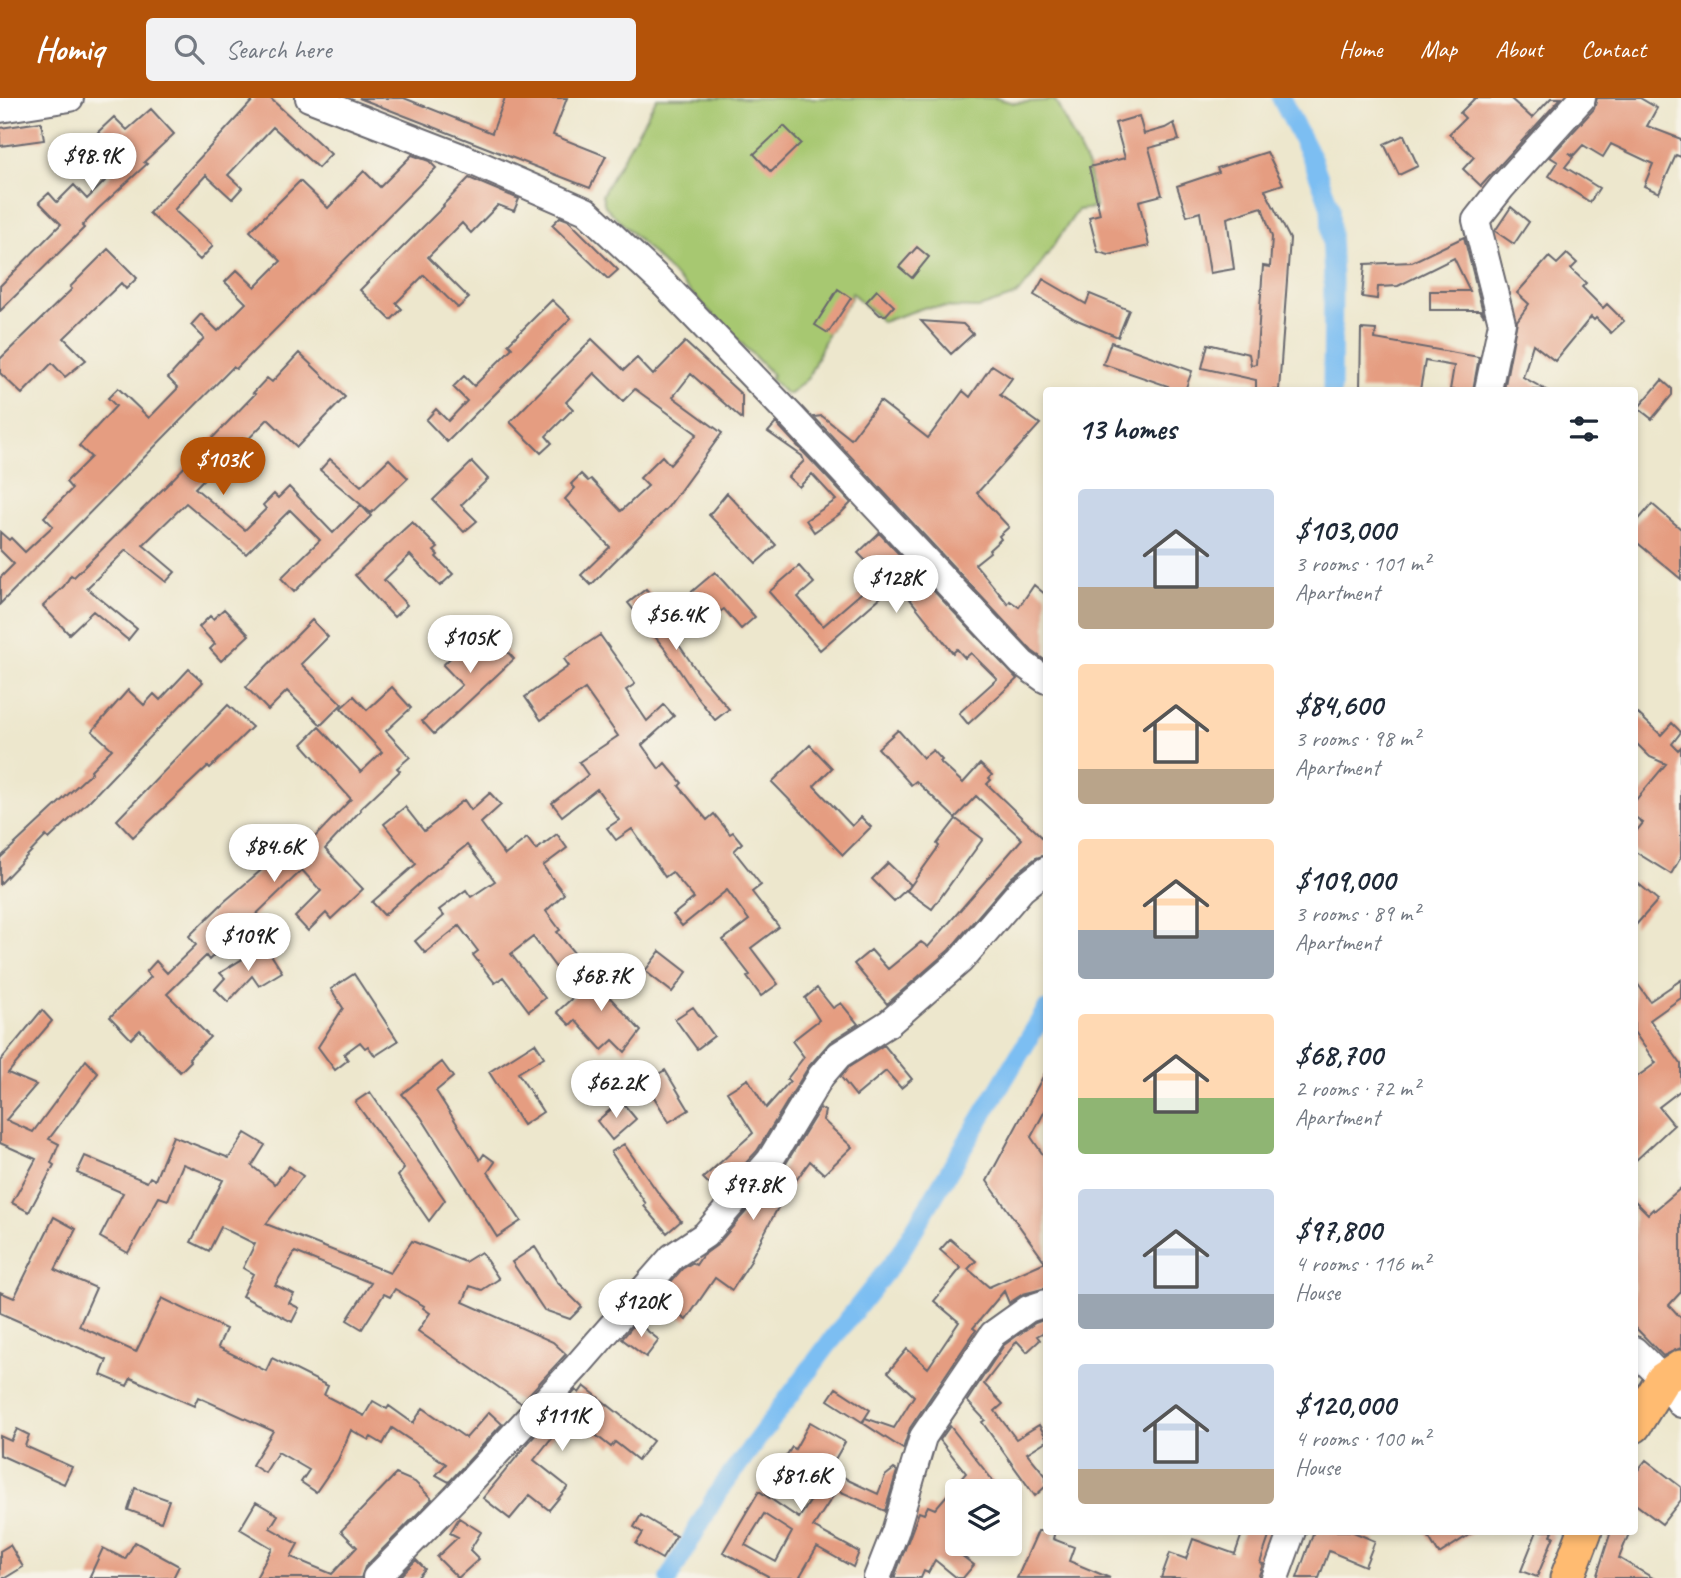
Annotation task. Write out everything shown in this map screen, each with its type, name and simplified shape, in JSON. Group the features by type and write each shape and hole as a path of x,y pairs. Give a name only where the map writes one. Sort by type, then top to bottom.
{"main road":[{"path":"1638,1422 1675,1383"},
{"path":"1567,1578 1583,1535"}],"street":[{"path":"0,109 70,98"},
{"path":"309,98 464,158 586,211 665,285 1022,663 1043,678"},
{"path":"1489,387 1502,323 1476,220 1582,98"},
{"path":"376,1578 455,1498 568,1376 671,1257 705,1235 770,1160 821,1076 839,1055 889,1023 960,961 1022,888 1043,872"},
{"path":"877,1578 923,1437 993,1334 1028,1309 1043,1304"},
{"path":"1638,1353 1675,1383"},
{"path":"1275,1578 1291,1535"}],"green space":[{"path":"657,98 995,98 1015,103 1055,100 1088,167 1095,208 1078,210 1029,281 1015,296 979,308 926,307 882,322 852,293 828,333 808,378 790,394 786,394 770,378 773,375 605,206 602,195"}],"building":[{"path":"255,98 270,98 331,154 318,168 273,127 228,175 242,188 232,199 206,175 174,210 213,246 200,260 149,213"},
{"path":"359,98 404,98 492,133 505,98 567,98 553,135 606,156 590,188"},
{"path":"1475,98 1510,98 1532,118 1551,98 1561,98 1481,186 1463,169 1474,157 1449,134 1465,118 1460,113"},
{"path":"1597,98 1640,98 1657,108 1647,126 1681,139 1681,157 1676,155 1659,193 1644,186 1653,164 1611,144 1603,157 1583,145 1574,155 1569,153 1573,157 1565,167 1599,188 1590,202 1549,176 1558,162 1550,157 1594,109"},
{"path":"151,109 174,134 0,311 0,286 61,224 39,202 49,193 57,202 74,185 87,199 112,174 91,153 105,139 98,132 114,117 127,130"},
{"path":"1139,116 1144,134 1174,123 1179,140 1149,148 1162,195 1139,201 1149,246 1109,255 1098,252 1089,217 1100,214 1089,167 1125,158 1115,123"},
{"path":"41,122 44,140 0,146 0,128"},
{"path":"784,126 801,143 771,172 754,154"},
{"path":"1404,135 1418,166 1399,175 1384,144"},
{"path":"1267,152 1283,184 1265,190 1290,239 1279,387 1256,387 1256,380 1202,368 1208,344 1249,354 1251,365 1256,364 1263,266 1270,267 1272,237 1262,207 1227,218 1234,269 1210,273 1200,212 1187,216 1177,186 1219,172 1217,168"},
{"path":"412,155 429,161 436,168 236,369 233,367 0,604 0,578 14,564 0,550 0,532 9,540 11,538 25,552 53,526 44,517 72,489 66,482 91,457 79,446 116,406 108,398 118,388 149,418 178,388 168,378 204,338 191,325 201,314 218,331 246,303 225,282 237,270 255,287 281,261 250,231 300,181 328,208 364,171 380,187"},
{"path":"469,178 519,199 514,211 498,205 471,233 462,223 428,257 469,298 458,308 424,275 396,303 402,309 391,320 360,290"},
{"path":"1511,207 1529,222 1514,244 1495,231"},
{"path":"560,217 568,220 618,270 608,279 552,225"},
{"path":"1464,237 1484,316 1480,310 1430,310 1430,291 1470,291 1454,258 1398,286 1378,287 1377,299 1362,297 1365,264 1412,262"},
{"path":"917,247 929,257 912,278 899,267"},
{"path":"108,249 137,278 126,289 121,283 64,338 86,360 65,377 52,363 22,394 0,373 0,359 72,289 70,287"},
{"path":"1567,254 1577,263 1571,269 1586,283 1582,287 1603,308 1607,304 1624,321 1611,333 1596,318 1594,320 1591,317 1555,361 1533,344 1523,377 1541,387 1505,387 1517,321 1529,304 1517,293 1549,257 1557,264"},
{"path":"1043,279 1086,304 1090,294 1129,310 1118,337 1075,319 1034,295"},
{"path":"838,289 851,298 828,333 815,325"},
{"path":"877,290 894,306 886,315 880,315 866,302"},
{"path":"552,300 571,318 447,442 426,420 436,409 448,421 467,401 453,387 464,376 474,386 512,348 508,344"},
{"path":"921,321 963,324 973,334 951,354"},
{"path":"1361,329 1376,330 1375,339 1479,357 1474,387 1450,387 1454,366 1425,361 1421,387 1360,387"},
{"path":"592,339 624,370 637,358 653,375 685,342 742,395 742,419 691,374 673,397 722,433 668,507 591,585 581,575 610,547 565,499 575,488 571,484 581,474 588,481 591,479 621,511 648,486 640,478 662,456 670,465 697,434 635,389 623,401 594,373 566,402 573,409 546,436 552,443 541,453 510,422"},
{"path":"1111,342 1192,371 1186,387 1168,387 1103,364"},
{"path":"299,353 345,397 297,447 268,419 223,465 220,462 195,488 245,530 266,509 263,505 274,494 278,498 289,487 333,533 361,505 371,516 294,592 281,578 320,540 290,510 246,554 186,503 143,545 175,572 166,582 126,550 87,588 137,629 128,640 93,611 69,634 43,606 64,586 71,575 74,577 166,486 255,394 253,393 267,378 272,382"},
{"path":"992,365 1012,378 1000,395 1040,424 977,493 1009,527 999,536 1001,539 990,552 975,564 1008,604 1010,601 1019,607 1034,585 1043,592 1043,659 1032,651 814,417 822,416 851,439 880,401 928,438 963,391 970,397"},
{"path":"1662,380 1672,389 1672,395 1652,419 1638,408"},
{"path":"776,423 851,503 814,532 806,520 836,500 812,474 799,487 788,477 804,461 802,456 768,432"},
{"path":"330,459 361,486 389,459 408,478 371,513 320,470"},
{"path":"472,462 488,479 461,505 477,521 464,532 433,500"},
{"path":"727,493 776,545 756,563 709,515"},
{"path":"1652,504 1681,529 1681,579 1638,543 1638,520"},
{"path":"412,522 438,548 434,551 438,555 436,557 453,574 440,586 410,555 384,580 407,605 394,617 355,575"},
{"path":"879,533 1017,679 968,724 959,713 997,679 971,653 965,658 957,649 953,653 897,583 820,650 769,592 799,566 814,583 798,597 823,626 881,576 858,553"},
{"path":"715,572 755,617 741,629 724,609 718,613 711,605 704,611 689,594"},
{"path":"646,589 669,617 663,622 699,674 729,709 715,720 665,649 628,603"},
{"path":"224,609 249,635 221,661 210,649 215,644 199,627 210,616 213,619"},
{"path":"312,620 328,637 301,664 342,704 321,725 287,691 268,710 246,687"},
{"path":"484,626 514,659 434,734 422,721 462,685 443,665"},
{"path":"600,635 635,684 626,690 647,721 664,705 674,716 642,745 659,769 665,763 682,783 679,786 707,820 714,814 730,834 733,832 742,843 734,851 761,885 752,892 779,927 751,948 778,984 761,996 747,977 750,975 723,940 749,920 727,890 682,926 673,915 694,898 672,872 665,877 632,829 616,840 607,828 619,820 597,789 562,816 552,803 588,775 579,762 618,736 585,689 541,720 525,697 569,666 564,659"},
{"path":"189,669 203,682 90,800 49,839 46,836 0,884 0,858 92,772 112,749 92,731 128,690 144,705 154,694 160,700"},
{"path":"392,687 411,708 386,731 410,757 397,768 400,771 360,809 325,849 363,889 331,919 326,913 308,931 295,917 321,891 302,870 209,960 206,956 167,994 210,1037 189,1058 191,1061 180,1072 140,1030 131,1039 110,1017 151,977 146,972 156,961 167,973 196,945 189,936 225,901 266,866 273,873 311,836 313,839 351,799 302,744 319,727 361,772 382,752 341,708 354,696 367,710"},
{"path":"228,705 252,727 133,837 117,820"},
{"path":"1638,714 1661,735 1672,723 1681,732 1672,744 1678,750 1681,747 1681,857 1671,874 1638,853 1638,829 1643,823 1638,819 1638,797 1666,764 1650,757 1638,745"},
{"path":"898,730 923,758 933,750 942,760 940,762 963,783 980,764 992,775 987,784 1043,838 1043,856 1036,858 1012,877 949,950 887,1004 854,964 871,950 888,969 921,942 928,947 1022,839 976,796 955,818 916,781 911,785 878,748"},
{"path":"810,745 832,768 814,786 852,826 861,817 871,827 843,855 772,782"},
{"path":"490,793 501,805 481,823 505,855 527,838 536,850 557,834 567,848 543,866 564,894 546,911 560,930 557,932 579,959 560,973 533,937 511,954 545,998 529,1011 503,977 495,983 473,955 478,951 459,926 425,953 415,941 444,916 439,910 466,890 471,897 495,881 467,845 384,915 372,902 416,864 384,824 405,807 424,831 464,800 471,810"},
{"path":"956,819 983,839 932,909 907,891"},
{"path":"888,863 911,885 894,901 872,879"},
{"path":"1638,883 1658,900 1638,922"},
{"path":"265,945 282,972 259,986 252,976 228,1002 215,989 225,978 220,973"},
{"path":"660,951 687,972 672,992 645,971"},
{"path":"616,958 623,965 602,989 641,1031 625,1052 613,1040 602,1050 575,1020 570,1025 557,1012"},
{"path":"354,974 398,1041 375,1056 368,1046 365,1048 360,1042 344,1054 348,1060 335,1070 318,1047 343,1008 331,989"},
{"path":"1681,980 1681,998 1650,1020 1681,1064 1681,1090 1659,1107 1674,1125 1638,1158 1638,1076 1656,1063 1638,1038 1638,984 1650,1001"},
{"path":"817,988 833,1008 841,1003 858,1024 830,1042 809,1066 757,1151 718,1193 703,1178 753,1133 727,1092 748,1079 766,1108 790,1081 787,1079 804,1057 792,1041 819,1020 805,998"},
{"path":"693,1007 714,1036 697,1049 675,1019"},
{"path":"42,1010 52,1021 8,1073 36,1085 6,1120 33,1132 86,1060 98,1073 49,1139 59,1144 51,1163 54,1165 29,1212 12,1203 36,1159 0,1143 0,1061"},
{"path":"535,1043 544,1057 518,1073 543,1112 523,1125 489,1072"},
{"path":"884,1045 912,1079 901,1088 886,1071 856,1096 841,1077 849,1067"},
{"path":"442,1062 453,1077 436,1091 480,1160 484,1154 495,1162 488,1172 521,1221 497,1237 421,1117 402,1094"},
{"path":"665,1070 689,1110 669,1122 645,1082"},
{"path":"1043,1077 1043,1115 1031,1137 1043,1155 1043,1259 987,1181"},
{"path":"370,1092 445,1200 429,1221 398,1176 404,1169 355,1102"},
{"path":"621,1101 636,1119 612,1140 597,1121"},
{"path":"820,1108 825,1111 823,1120 852,1147 824,1174 810,1161 782,1200 751,1261 732,1290 715,1278 686,1320 656,1299 682,1269 692,1263 696,1265 702,1256 717,1245 782,1170"},
{"path":"245,1133 265,1145 252,1166 275,1184 289,1166 303,1176 266,1224 390,1273 412,1241 465,1262 481,1252 499,1279 482,1290 470,1286 463,1302 553,1342 566,1354 521,1403 418,1331 430,1313 424,1306 395,1289 390,1297 384,1294 362,1329 347,1320 371,1283 295,1252 275,1285 294,1294 289,1303 299,1308 292,1322 242,1296 253,1274 243,1268 255,1244 221,1227 209,1251 191,1242 223,1180 183,1164 168,1200 159,1197 128,1253 100,1237 123,1193 77,1173 85,1156 147,1182 150,1177 155,1180 173,1136 229,1158"},
{"path":"624,1144 681,1221 667,1233 644,1206 646,1204 611,1152"},
{"path":"1681,1188 1681,1292 1669,1305 1681,1318 1681,1348 1663,1356 1638,1330 1638,1204 1648,1214 1653,1209 1654,1211"},
{"path":"54,1217 76,1229 55,1270 96,1288 79,1326 136,1352 162,1298 226,1329 218,1347 266,1371 272,1358 328,1386 324,1395 364,1416 373,1401 387,1409 389,1406 413,1423 423,1408 466,1438 489,1412 502,1424 449,1482 436,1475 446,1464 392,1428 383,1444 351,1430 338,1460 316,1492 301,1482 309,1470 278,1452 265,1473 252,1465 273,1431 198,1397 194,1406 131,1378 127,1386 101,1375 107,1360 0,1313 0,1292 14,1298"},
{"path":"950,1239 976,1261 968,1269 989,1287 1043,1263 1043,1289 1023,1294 1009,1303 1004,1291 973,1328 976,1330 910,1428 903,1449 863,1423 865,1418 894,1428 914,1396 888,1372 907,1349 928,1368 959,1322 934,1301 961,1268 940,1250"},
{"path":"535,1247 558,1283 582,1307 570,1319 544,1310 512,1262"},
{"path":"1043,1320 1043,1333 1037,1336 1040,1340 1027,1352 1017,1341 984,1384 1003,1404 995,1411 1016,1439 1039,1425 1043,1432 1043,1443 1027,1453 1043,1472 1043,1489 1035,1496 982,1422 985,1420 967,1401 1004,1345"},
{"path":"636,1322 659,1340 646,1357 622,1339"},
{"path":"584,1386 653,1441 638,1460 615,1442 611,1447 570,1415 534,1460 568,1487 549,1510 530,1495 510,1519 483,1498 528,1443 576,1390 579,1393"},
{"path":"836,1388 870,1410 862,1422 828,1400"},
{"path":"810,1422 845,1442 830,1468 850,1481 878,1494 885,1476 894,1469 897,1471 885,1511 837,1490 813,1527 859,1552 853,1567 817,1547 800,1576 804,1578 767,1578 768,1576 723,1552 759,1491 799,1518 817,1491 781,1464 792,1447 795,1449","holes":["764,1514 792,1532 776,1562 745,1545"]},
{"path":"950,1426 992,1479 961,1479 966,1473 940,1440"},
{"path":"17,1429 29,1435 25,1446 72,1467 64,1484 0,1455 0,1436 11,1441"},
{"path":"1646,1460 1681,1487 1681,1500 1662,1524 1638,1506 1638,1470"},
{"path":"396,1474 415,1482 432,1499 365,1567 361,1578 256,1578 272,1548 240,1529 256,1502 278,1515 270,1528 298,1544 291,1557 332,1574 357,1547 341,1531"},
{"path":"135,1488 169,1500 161,1522 128,1510"},
{"path":"945,1497 945,1556 962,1556 974,1565 963,1578 957,1578 935,1560 928,1573 924,1571 921,1578 894,1578 919,1512 924,1514 928,1506 935,1509"},
{"path":"641,1515 676,1536 662,1559 636,1544 643,1533 634,1527"},
{"path":"459,1518 481,1532 470,1550 479,1559 458,1578 437,1557 458,1537 450,1533"},
{"path":"1038,1531 1043,1531 1043,1535 1054,1535 1053,1539 1074,1547 1069,1561 1110,1578 1017,1578"},
{"path":"1242,1535 1270,1535 1258,1578 1161,1578 1170,1553 1186,1559 1193,1539 1235,1554"},
{"path":"1313,1535 1361,1535 1375,1541 1365,1566 1329,1551 1319,1578 1297,1578"},
{"path":"1427,1535 1469,1535 1439,1554"},
{"path":"1535,1535 1554,1536 1537,1577 1521,1571"},
{"path":"1610,1535 1628,1535 1619,1558 1653,1578 1596,1578"},
{"path":"135,1542 179,1566 173,1578 89,1578 103,1548 125,1559"},
{"path":"10,1545 23,1567 5,1578 0,1578 0,1551"},
{"path":"416,1560 425,1569 417,1578 398,1578"}],"waterway":[{"path":"1281,98 1313,161 1330,207 1333,281 1332,387"},
{"path":"669,1578 718,1492 898,1256 1043,1015"}]}
